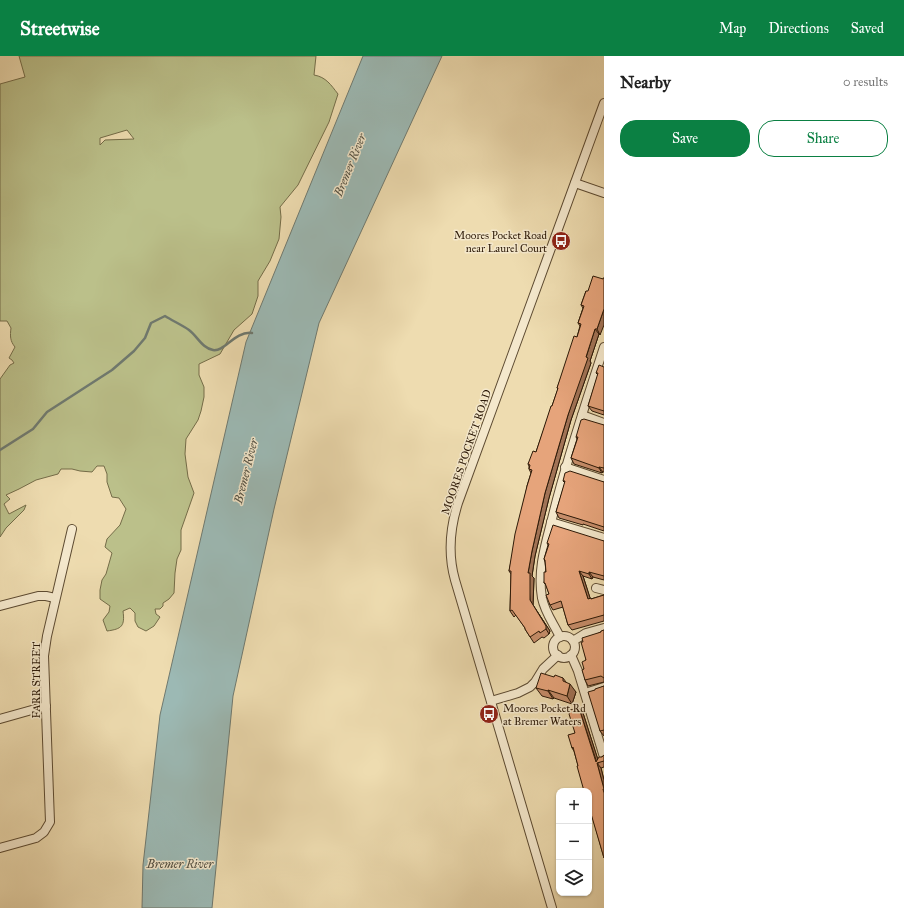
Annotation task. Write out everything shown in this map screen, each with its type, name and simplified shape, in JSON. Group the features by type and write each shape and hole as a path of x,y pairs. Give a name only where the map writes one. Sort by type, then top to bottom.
{"street":[{"name":"MOORES POCKET ROAD","path":"552,908 453,572 451,537 453,520 464,488 604,103"},
{"path":"575,183 604,193"},
{"path":"560,636 546,611 542,598 541,564 565,467 582,415 602,362 604,347"},
{"path":"582,415 604,422"},
{"path":"565,467 604,480"},
{"path":"551,522 604,538"},
{"name":"FARR STREET","path":"0,848 36,838 44,832 50,822 44,656 55,598 72,529"},
{"path":"596,588 604,590"},
{"path":"0,606 38,596 55,598"},
{"path":"573,641 586,633 604,628"},
{"path":"560,636 568,637 573,641 574,649 571,655 561,657 554,652 553,645 555,640 560,636"},
{"path":"491,701 518,693 530,687 534,684 543,669 558,655"},
{"path":"571,655 578,670 602,745 604,757"},
{"path":"585,693 604,687"},
{"path":"0,719 46,706"}],"green space":[{"path":"19,56 316,56 314,75 325,80 338,94 329,122 298,185 280,207 281,217 279,239 270,261 258,281 258,296 252,314 234,330 220,354 199,364 199,375 204,387 204,397 198,420 186,439 185,454 188,477 194,493 181,530 181,550 177,559 174,593 163,603 163,606 160,609 155,609 156,614 160,617 154,626 146,631 138,627 135,621 135,613 130,608 123,611 123,623 119,628 107,631 103,620 109,612 110,606 100,599 100,590 112,553 105,547 107,539 120,525 126,509 119,498 112,497 104,466 97,466 92,472 61,469 58,474 36,480 6,495 10,499 4,504 9,514 26,505 24,510 6,528 0,537 0,379 10,365 14,363 9,358 15,347 12,343 10,334 11,328 7,321 0,321 0,84 25,77","holes":["127,130 134,139 105,140 100,145 100,138"]}],"water":[{"name":"Bremer River","path":"363,56 442,56 319,323 274,509 233,696 212,908 142,908 143,865 160,715 246,342"}],"building":[{"path":"593,276 604,278 604,309 597,329 595,329 586,357 588,358 568,415 545,493 528,573 530,573 530,600 546,626 546,629 540,633 539,631 530,637 512,610 510,611 511,571 509,571 515,534 532,470 529,469 530,465 528,464 533,451 536,452 574,336 577,337 581,324 578,323 584,306 581,305"},
{"path":"599,365 604,367 604,411 588,406"},
{"path":"584,419 604,425 604,468 599,468 571,458 578,437 576,437 581,420"},
{"path":"570,471 604,482 604,527 556,512 565,481 563,481 565,473"},
{"path":"553,525 604,541 604,576 579,571 588,599 604,595 604,615 568,625 561,601 550,605 546,595 549,594 544,583 544,572 546,572 544,559"},
{"path":"604,630 604,678 601,676 585,680 582,670 584,669 582,662 586,660 581,642 583,642 582,638"},
{"path":"541,673 563,678 563,681 570,684 567,696 536,688"},
{"path":"604,686 604,730 600,731 588,692"},
{"path":"579,708 596,762 599,757 604,755 604,761 597,763 604,789 604,858 592,817 592,788 583,788 573,747 572,748 568,735 575,733 569,714 570,710"}],"waterway":[{"path":"0,450 33,429 47,412 112,370 134,351 145,338 151,323 165,316 189,330 203,345 213,350 222,348 240,335 252,333"}],"place":[{"name":"Moores Pocket Road near Laurel Court","path":"561,241"},
{"name":"Moores Pocket Rd at Bremer Waters","path":"489,714"}]}
